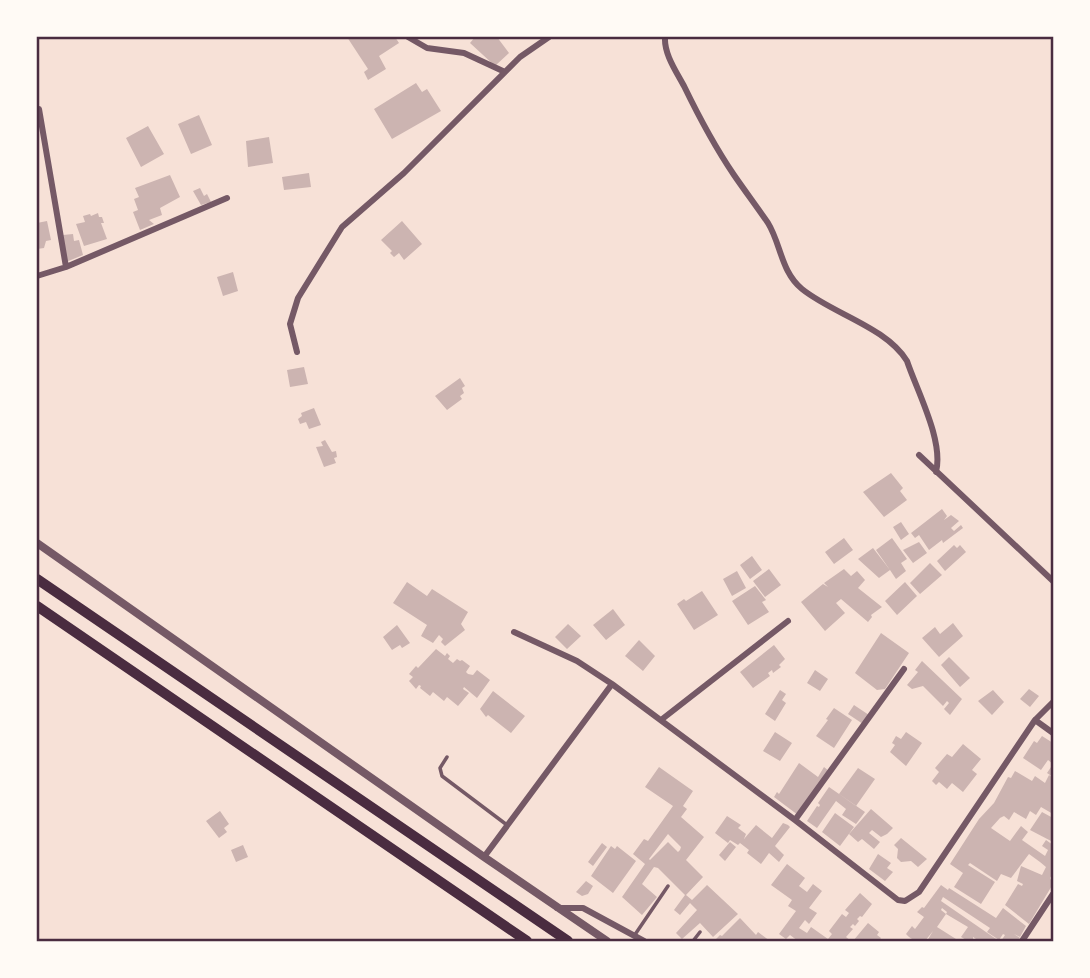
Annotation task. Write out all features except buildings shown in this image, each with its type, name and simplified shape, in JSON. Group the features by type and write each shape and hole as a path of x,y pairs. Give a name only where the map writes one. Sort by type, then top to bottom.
{"main road":[{"path":"37,579 568,941"},
{"path":"37,606 527,941"}],"street":[{"path":"408,37 427,48 464,53 505,72"},
{"path":"297,352 290,324 298,298 342,227 404,173 520,57 550,37"},
{"path":"665,37 668,56 704,127 770,226 785,267 800,288 891,342 907,361 934,435 937,451 936,472"},
{"path":"39,109 66,267"},
{"path":"37,276 66,267 227,198"},
{"path":"919,455 1053,582"},
{"path":"37,543 484,858 607,941"},
{"path":"661,720 788,621"},
{"path":"514,632 577,661 612,684 898,900 913,898 919,892 1035,720 1053,702"},
{"path":"795,820 904,669"},
{"path":"484,858 612,684"},
{"path":"1035,720 1053,733"},
{"path":"1022,941 1053,894"},
{"path":"557,908 583,908 644,941"}],"lane":[{"path":"447,757 440,768 442,776 507,825"},
{"path":"634,936 668,886"},
{"path":"693,941 700,932"}]}
